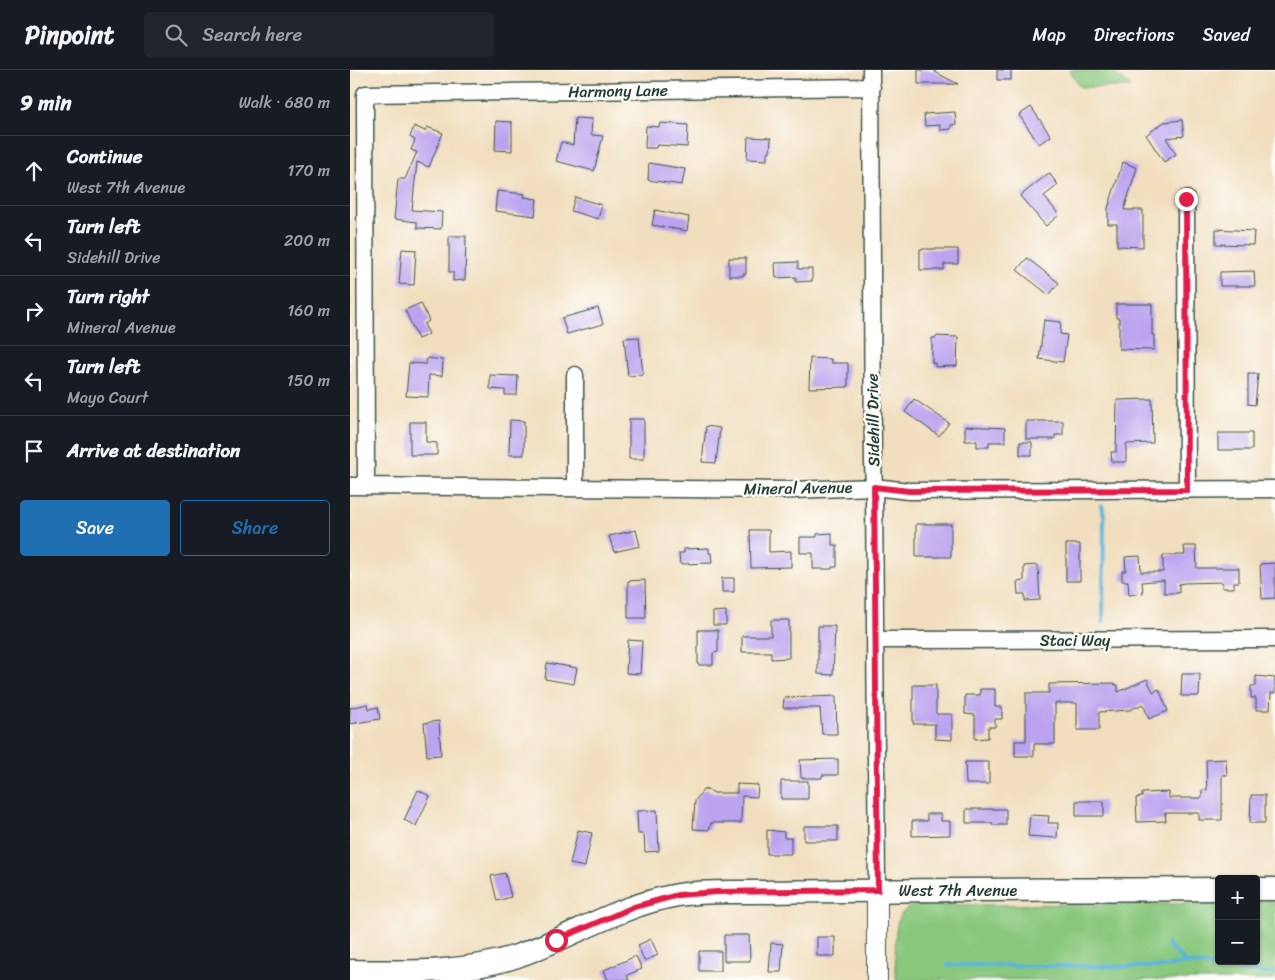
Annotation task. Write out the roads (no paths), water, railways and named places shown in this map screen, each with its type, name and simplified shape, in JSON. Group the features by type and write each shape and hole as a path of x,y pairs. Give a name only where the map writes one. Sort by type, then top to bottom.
{"main road":[{"name":"West 7th Avenue","path":"350,971 434,970 471,967 497,962 530,951 634,907 678,895 717,892 878,890 1215,889"},
{"path":"1260,889 1275,889"}],"street":[{"name":"Sidehill Drive","path":"871,70 878,890 877,980"},
{"name":"Harmony Lane","path":"358,486 365,94 872,87"},
{"path":"1186,199 1187,490"},
{"path":"575,375 575,488"},
{"name":"Mineral Avenue","path":"358,486 792,490 874,487 909,491 1275,489"},
{"name":"Staci Way","path":"875,640 1275,639"}],"waterway":[{"path":"1102,506 1104,515 1103,622"},
{"path":"1167,944 1186,963"},
{"path":"948,965 1166,967 1186,963 1275,974"}]}
